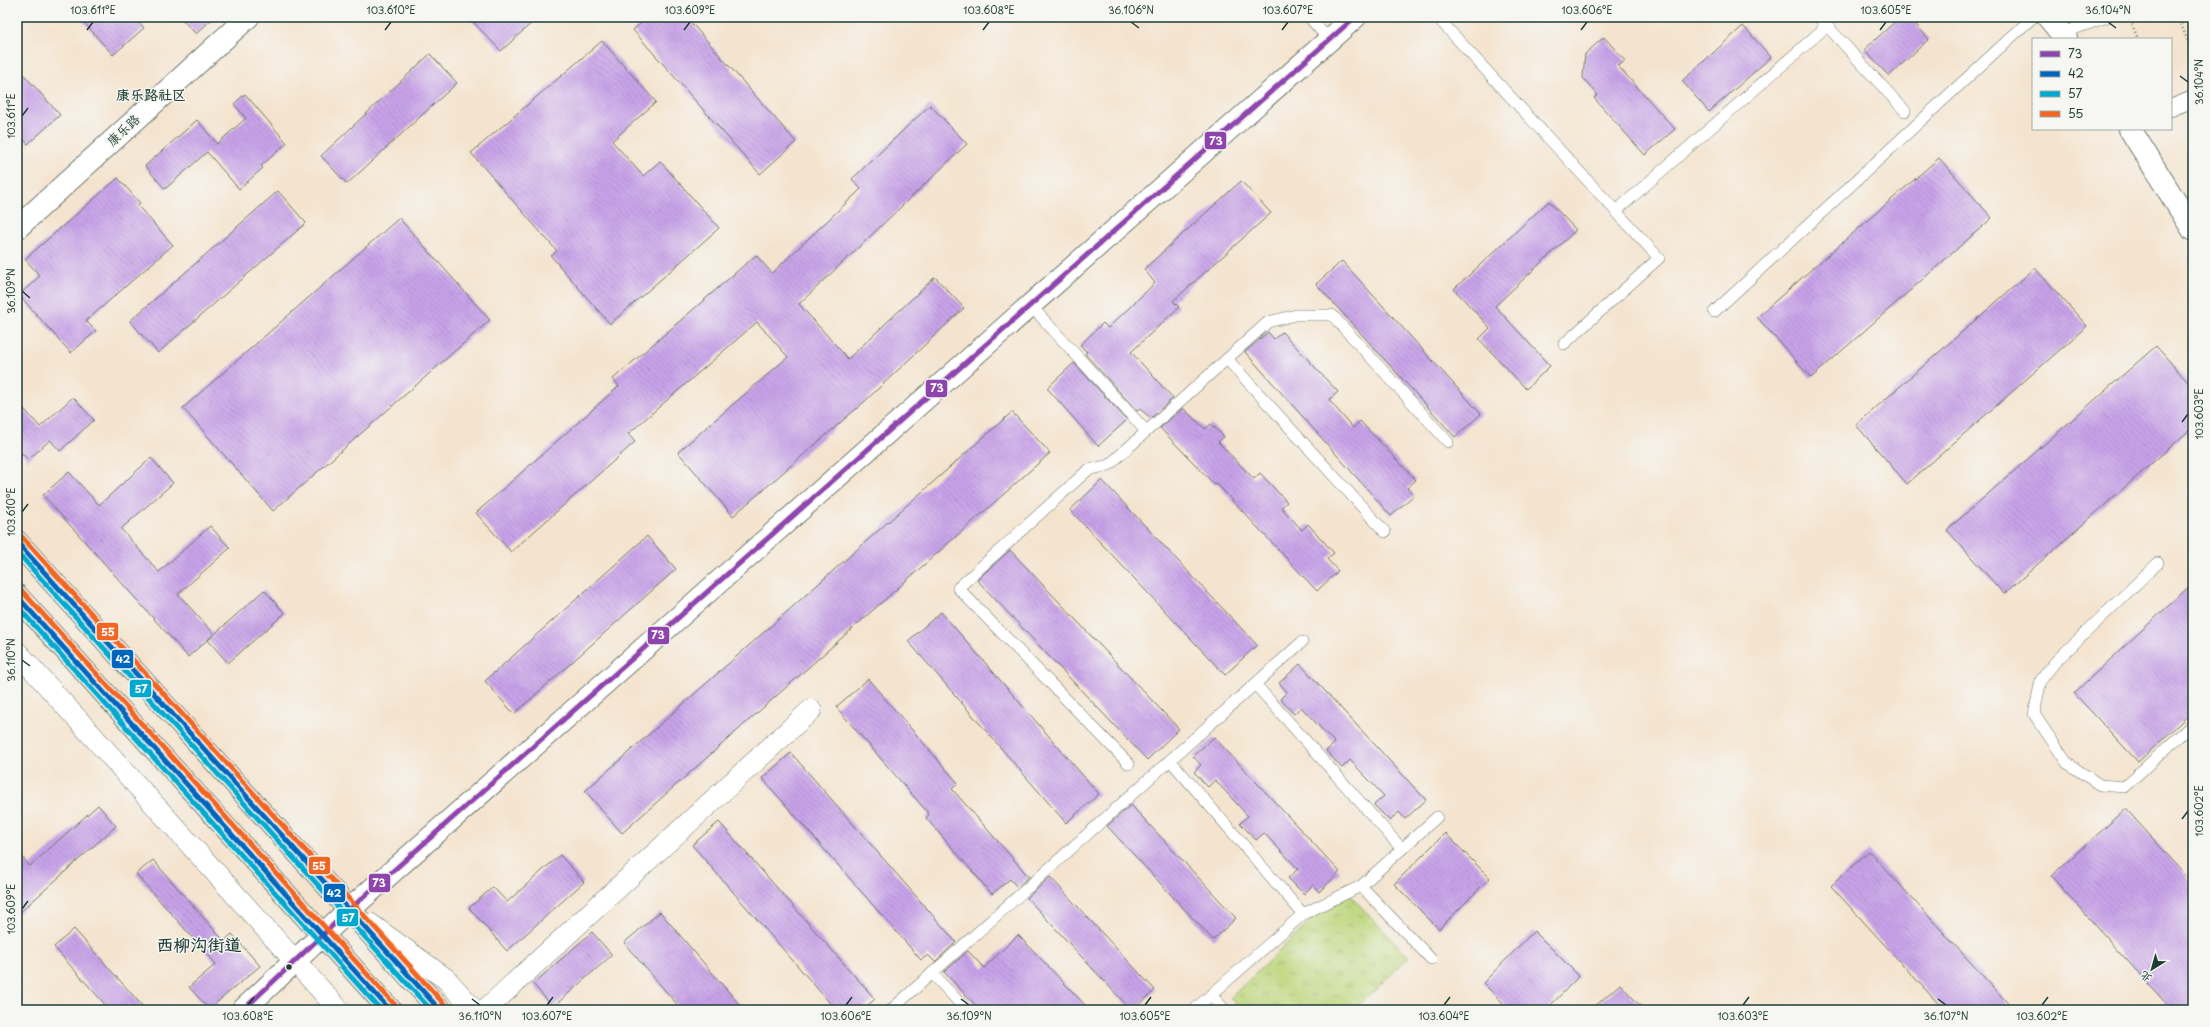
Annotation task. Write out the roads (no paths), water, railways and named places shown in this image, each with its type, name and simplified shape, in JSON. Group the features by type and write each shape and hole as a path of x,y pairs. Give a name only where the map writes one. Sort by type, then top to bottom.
{"street":[{"name":"康乐路","path":"17,228 248,17"},
{"path":"243,1010 349,910 1330,41 1355,17"},
{"path":"2048,17 2064,36"},
{"path":"2172,108 2193,99"},
{"path":"2131,130 2193,230"},
{"path":"17,542 440,1010"},
{"path":"17,596 390,1010"},
{"path":"17,652 296,960 339,1010"},
{"path":"485,1010 811,710"},
{"path":"349,910 446,979 474,1010"}],"lane":[{"path":"1309,17 1330,41"},
{"path":"1437,17 1659,258 1564,344"},
{"path":"1819,17 1905,111"},
{"path":"1714,312 2033,17"},
{"path":"2064,36 2107,17"},
{"path":"1616,211 1827,26"},
{"path":"1031,306 1146,431"},
{"path":"1129,764 958,588 1088,470 1109,465 1268,322 1296,315 1332,315 1448,442"},
{"path":"1227,359 1385,532"},
{"path":"2158,563 2055,662 2041,680 2034,714 2067,763 2100,785 2124,787 2193,724"},
{"path":"891,1010 1302,642"},
{"path":"1255,684 1402,849"},
{"path":"1170,760 1302,914"},
{"path":"1194,1010 1302,914 1361,886 1437,817"},
{"path":"1361,886 1431,959"},
{"path":"932,973 966,1010"},
{"path":"1211,995 1225,1010"}],"district":[{"name":"康乐路社区","path":"151,95"},
{"name":"西柳沟街道","path":"199,945"}]}
